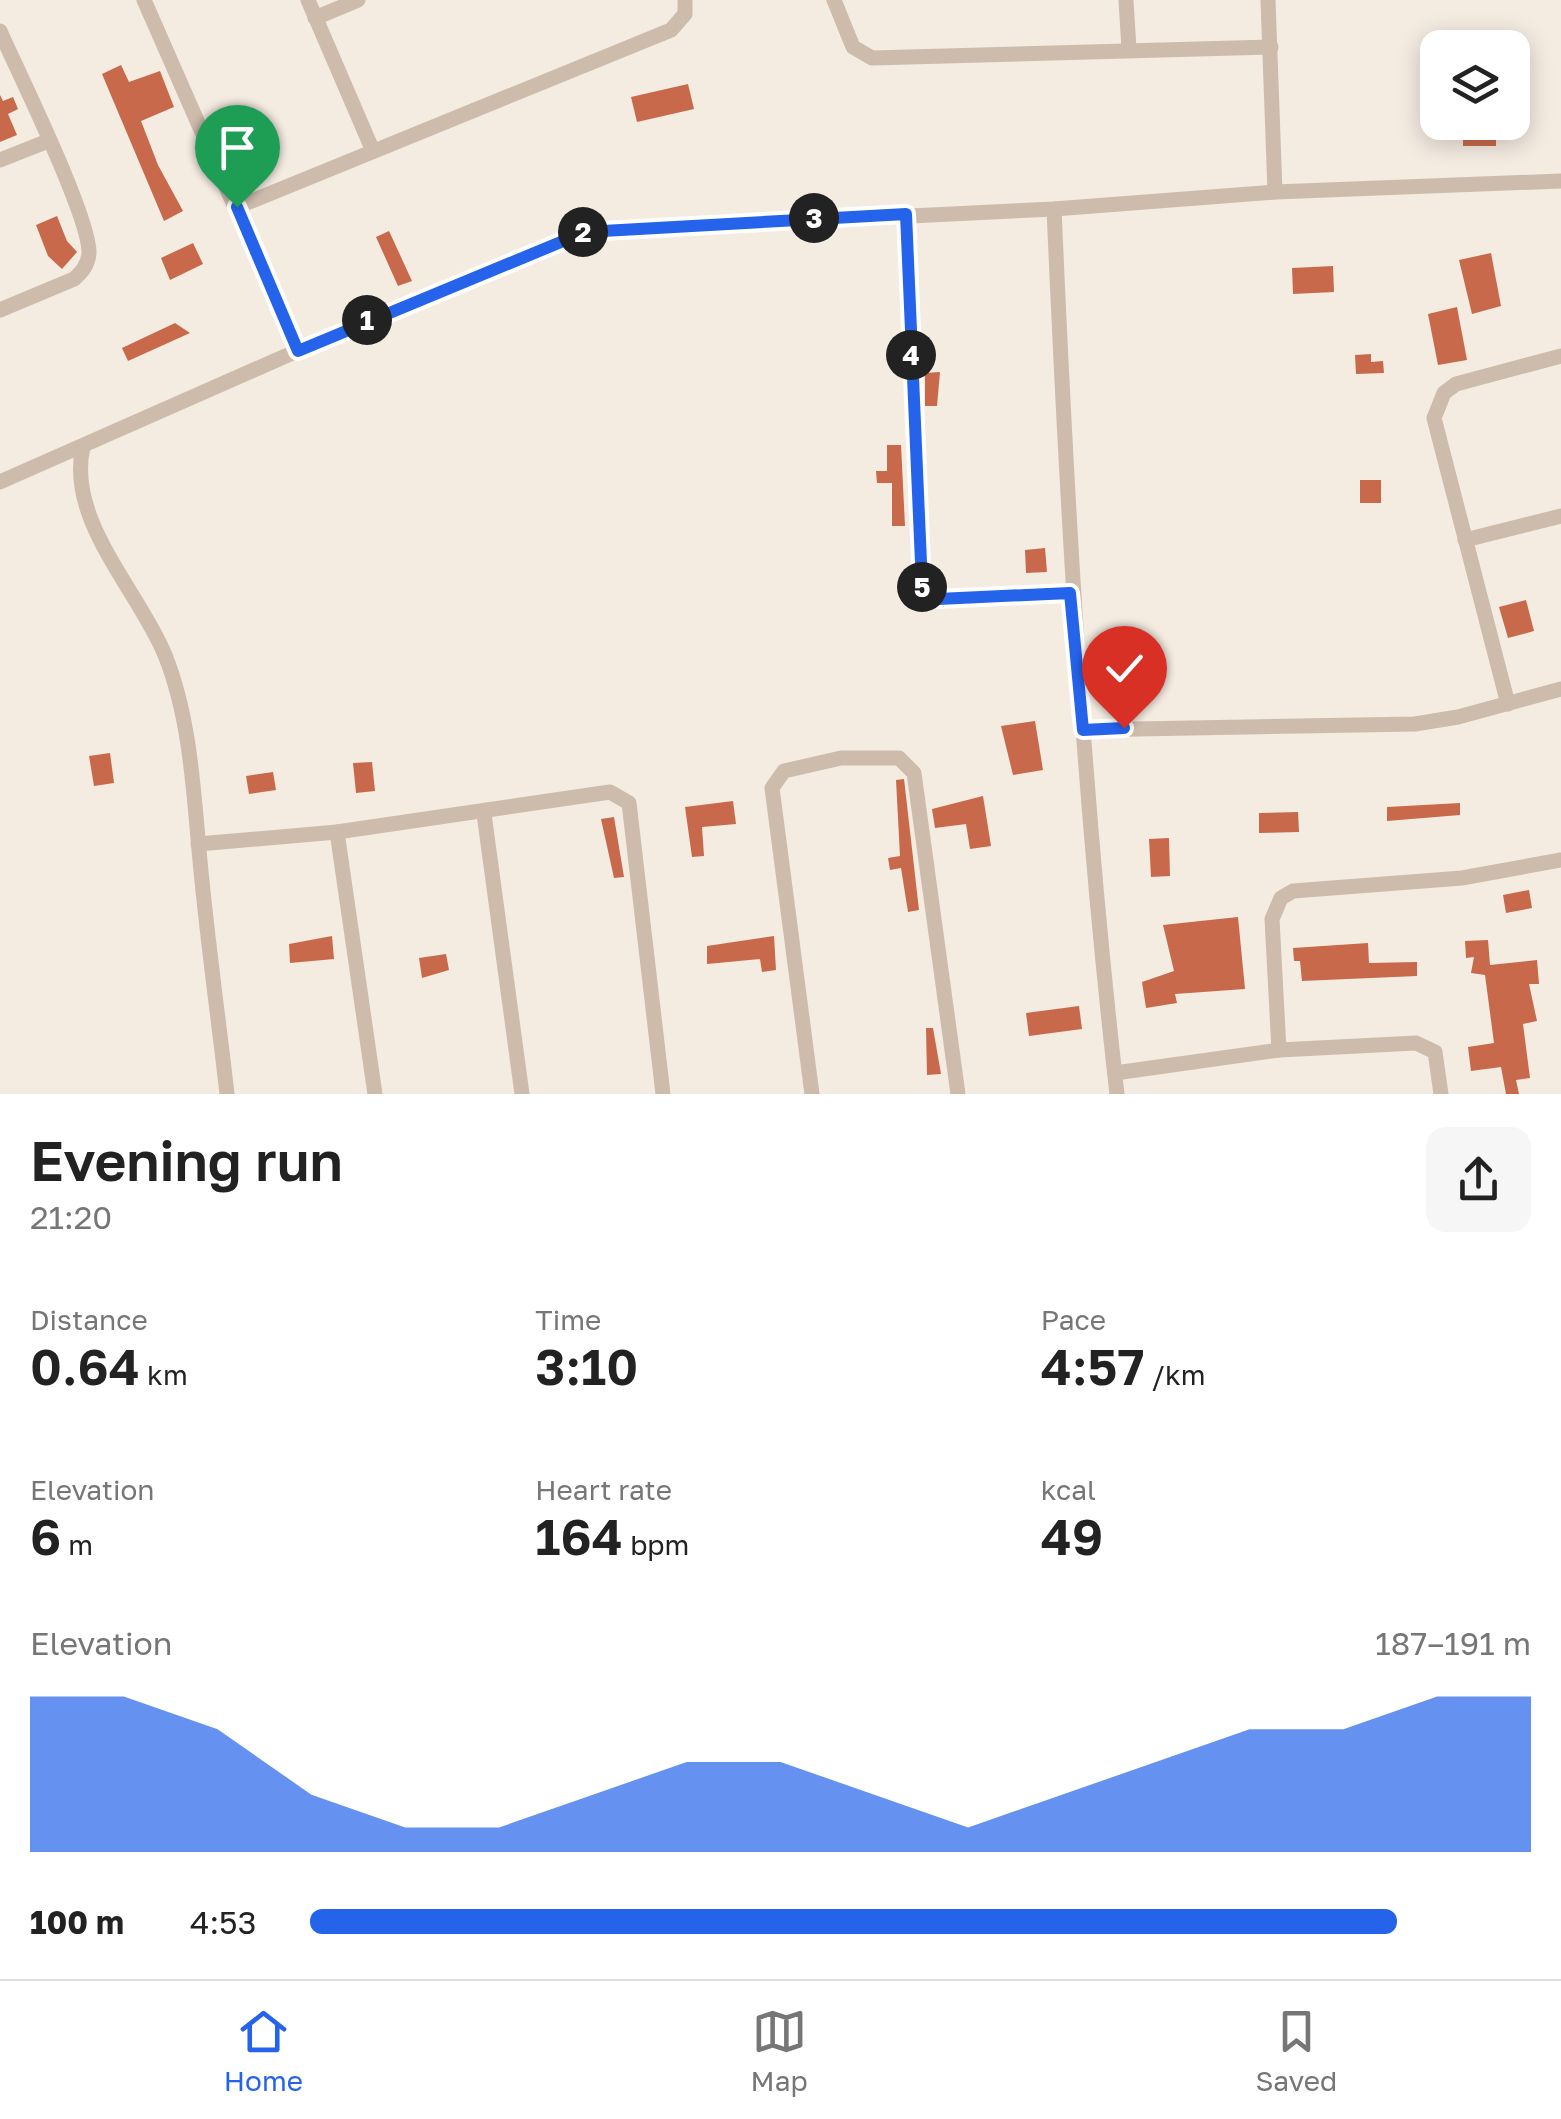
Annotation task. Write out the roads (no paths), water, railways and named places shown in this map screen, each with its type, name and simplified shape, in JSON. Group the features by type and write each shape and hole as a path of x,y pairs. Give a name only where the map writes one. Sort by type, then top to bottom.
{"street":[{"path":"144,0 298,351"},
{"path":"308,0 373,151"},
{"path":"315,18 358,0"},
{"path":"237,207 671,30 684,14 685,0"},
{"path":"834,0 841,27 853,47 872,58 1270,47"},
{"path":"1126,0 1129,50"},
{"path":"1268,0 1275,192"},
{"path":"0,31 87,236 87,262 74,278 0,310"},
{"path":"0,160 48,140"},
{"path":"0,482 298,351 585,232 1054,208 1275,192 1561,181"},
{"path":"1054,208 1070,593 1094,908 1117,1094"},
{"path":"906,214 922,586 938,599 1070,593"},
{"path":"1508,704 1435,430 1437,405 1456,384 1561,356"},
{"path":"84,446 78,471 82,490 116,572 165,655 188,747 227,1094"},
{"path":"1465,540 1561,516"},
{"path":"1083,730 1415,724 1561,689"},
{"path":"812,1094 772,788 784,771 841,758 899,758 914,772 958,1094"},
{"path":"198,844 484,814 610,792 629,804 663,1094"},
{"path":"484,814 522,1094"},
{"path":"338,832 375,1094"},
{"path":"1279,1050 1272,919 1281,898 1294,891 1462,878 1561,860"},
{"path":"1114,1074 1279,1050 1416,1042 1435,1052 1441,1094"}]}
